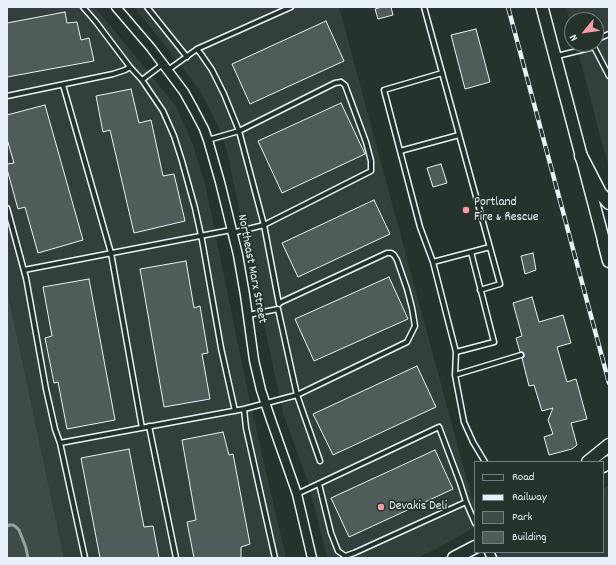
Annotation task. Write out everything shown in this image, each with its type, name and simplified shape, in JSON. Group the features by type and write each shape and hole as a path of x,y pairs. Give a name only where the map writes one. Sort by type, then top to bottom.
{"main road":[{"path":"542,7 554,57 606,242 609,261"},
{"path":"581,156 600,194 609,203"},
{"path":"589,461 609,445"},
{"path":"454,558 474,548"}],"street":[{"name":"Northeast Marx Street","path":"116,7 166,67 184,92 208,140 220,182 243,282 254,360 266,404 298,494 312,558"}],"lane":[{"path":"83,7 142,80 163,111 174,136 195,208 201,235 221,348 235,411"},
{"path":"147,7 187,57"},
{"path":"142,80 187,57 197,49 291,7"},
{"path":"424,7 500,284 480,290"},
{"path":"197,49 212,70 224,94 238,130 264,225 280,303 278,309 297,395 320,461"},
{"path":"554,57 570,52"},
{"path":"598,52 609,76"},
{"path":"7,96 114,74 130,67"},
{"path":"442,73 384,90 420,227 433,262 456,352 455,375 464,422 473,442 484,461"},
{"path":"24,270 201,235 264,225 371,171 371,161 366,142 345,85 341,82 335,83 238,130 208,140"},
{"path":"63,85 111,253 142,428"},
{"path":"400,151 459,135"},
{"path":"7,208 24,270 46,389 55,429 60,443 85,558"},
{"path":"433,262 490,247"},
{"path":"456,352 494,342 471,252"},
{"path":"60,443 235,411 297,395 407,342 415,326 407,289 397,260 391,253 387,253 280,303"},
{"path":"248,315 278,309"},
{"path":"455,375 521,355"},
{"path":"244,409 246,428 275,558"},
{"path":"149,426 176,558"},
{"path":"298,494 440,427 474,521"},
{"path":"319,484 331,533 338,551 345,556 466,502"}],"shaded area":[{"path":"7,7 95,7 176,106 193,145 206,188 249,398 286,558 64,558 7,289"},
{"path":"134,7 339,7 474,503 474,528 417,558 327,558 308,482 283,413 227,152 220,130 204,98 187,73"},
{"path":"566,7 609,7 609,169 578,52 604,52 604,12 567,12"},
{"path":"609,485 609,558 493,558 502,553 604,553 604,488"}],"green space":[{"path":"7,289 64,558 7,558"}],"building":[{"path":"391,7 393,15 378,19 375,9"},
{"path":"65,12 67,23 77,22 81,40 89,38 94,61 7,77 7,23"},
{"path":"326,21 344,61 250,104 232,64"},
{"path":"476,29 490,82 465,89 451,35"},
{"path":"131,89 139,123 151,120 163,176 174,174 185,221 134,233 110,130 103,132 96,96"},
{"path":"341,103 365,154 282,193 258,141"},
{"path":"45,105 83,240 38,253 25,207 18,209 7,169 7,164 14,163 7,139 7,115"},
{"path":"441,164 447,183 433,187 427,168"},
{"path":"374,200 390,234 298,277 282,243"},
{"path":"533,253 536,270 525,274 521,256"},
{"path":"186,261 194,308 200,306 208,353 202,354 210,399 164,407 140,269"},
{"path":"389,277 408,319 314,361 295,319"},
{"path":"89,279 115,420 67,429 58,382 54,383 45,338 52,336 43,287"},
{"path":"532,297 539,322 563,315 571,343 557,347 567,382 576,379 587,419 571,423 577,445 572,449 549,455 544,437 553,434 548,420 553,408 542,411 534,385 529,386 522,358 524,357 524,354 523,352 520,352 516,338 522,336 513,303"},
{"path":"417,366 436,407 333,455 313,414"},
{"path":"223,432 229,455 233,454 250,544 241,547 241,558 194,558 187,522 196,520 182,440"},
{"path":"129,449 144,527 153,526 159,558 100,558 81,458"},
{"path":"435,450 453,489 349,537 331,498"}],"waterway":[{"path":"7,526 13,525 19,530 28,558"}],"railway":[{"path":"508,7 609,383"}],"place":[{"name":"Portland Fire & Rescue","path":"466,210"},
{"name":"Devakis Deli","path":"381,507"}]}
